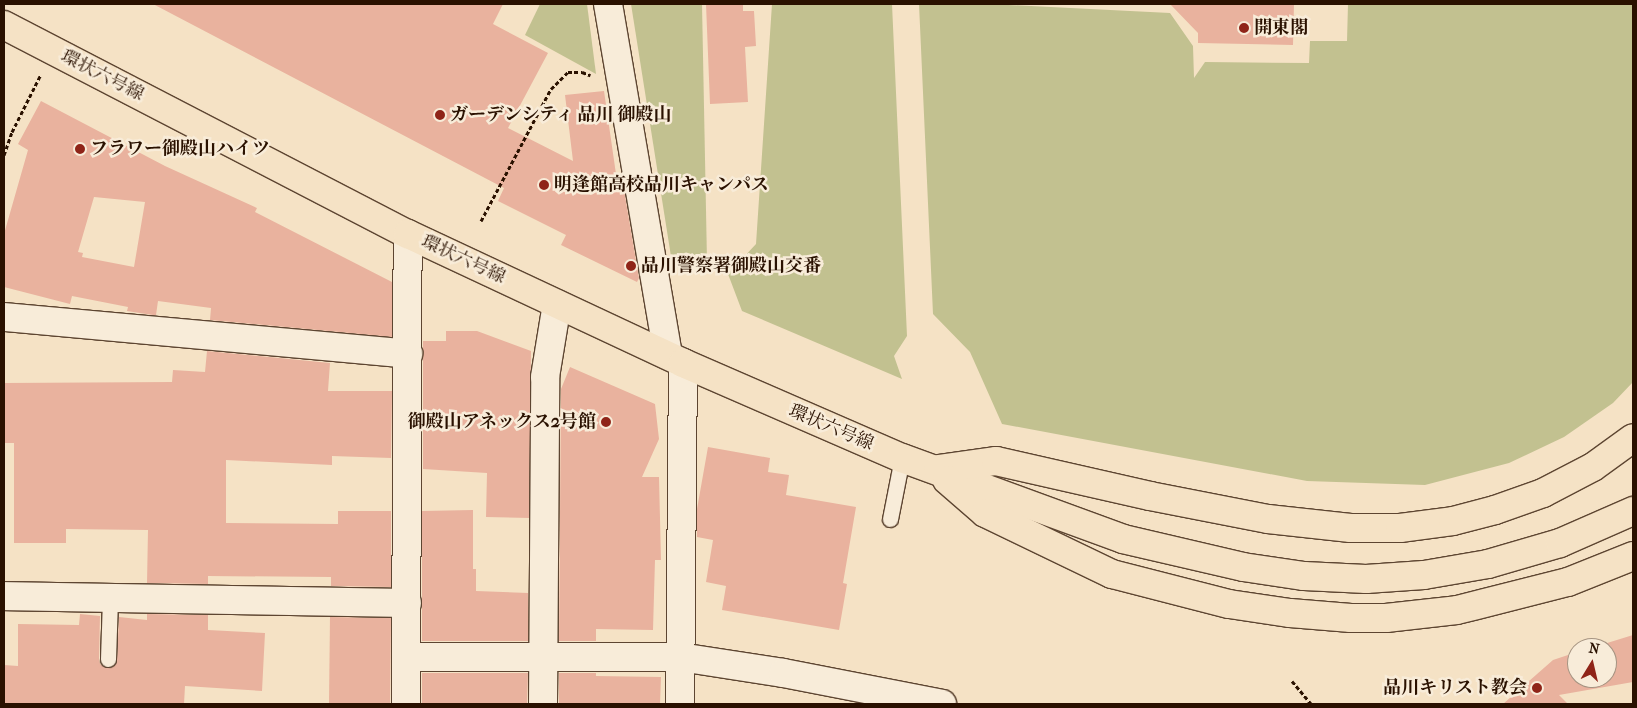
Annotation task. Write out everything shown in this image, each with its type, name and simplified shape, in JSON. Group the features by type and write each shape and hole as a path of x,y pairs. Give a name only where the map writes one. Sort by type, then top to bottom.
{"main road":[{"name":"環状六号線","path":"4,25 408,234 676,359 902,458 1123,539 1243,567 1333,578 1366,579 1424,575 1488,564 1560,543 1633,511"},
{"path":"934,469 996,461 1150,496 1268,518 1351,528 1400,528 1453,521 1495,510 1543,493 1593,467 1633,438"},
{"path":"934,469 985,513 1112,574 1229,604 1290,613 1351,618 1386,618 1457,610 1568,582 1633,556"}],"street":[{"path":"608,4 676,359 680,704"},
{"path":"406,704 408,234"},
{"path":"543,704 545,377 557,304"},
{"path":"4,318 408,354"},
{"path":"4,596 406,603"},
{"path":"406,657 680,657 783,673 864,697 942,704"}],"lane":[{"path":"890,519 902,458"},
{"path":"108,658 110,598"}],"path":[{"path":"4,155 12,132 53,51"},
{"path":"481,221 551,88 568,72 582,72 595,78"},
{"path":"1292,681 1311,704"}],"shaded area":[{"path":"540,4 587,4 596,74 525,35"},
{"path":"631,4 702,4 707,261 673,269"},
{"path":"772,4 892,4 907,336 894,356 902,379 742,311 728,274 756,244"},
{"path":"919,4 989,4 1170,13 1193,46 1194,78 1205,62 1309,63 1310,41 1347,41 1348,4 1633,4 1633,382 1613,403 1564,437 1509,463 1425,485 1307,481 1002,424 970,352 933,314"}],"building":[{"name":"ガーデンシティ 品川 御殿山","path":"153,4 503,4 493,24 548,53 508,128 573,161 565,95 604,91 617,181 623,184 639,278 637,282 561,245 566,235 498,201 504,188"},
{"path":"706,4 743,4 743,11 754,11 756,46 745,47 748,102 710,104"},
{"name":"開東閣","path":"1170,4 1294,4 1293,45 1198,43 1198,33"},
{"path":"41,101 165,166 257,208 255,212 392,282 392,337 210,320 211,308 158,301 156,315 153,315 127,311 128,307 72,296 70,304 4,287 4,234 28,150 18,144","holes":["94,197 145,202 134,267 82,257 83,253 78,252"]},
{"path":"446,331 477,331 531,351 529,518 486,517 487,473 423,469 423,341 446,341"},
{"path":"207,351 330,363 328,391 392,391 391,458 332,456 332,465 226,460 226,523 338,524 338,511 391,511 391,587 331,586 331,577 208,576 208,584 147,583 148,530 66,529 66,543 14,543 14,443 4,443 4,383 172,382 173,370 205,372"},
{"path":"570,367 655,404 659,439 642,477 659,477 661,560 655,560 653,630 596,629 596,641 559,641 561,389"},
{"path":"708,447 770,458 768,472 789,475 786,495 856,507 843,583 847,584 839,630 722,610 726,586 706,582 713,540 697,537 697,509"},
{"path":"473,510 473,569 476,569 476,591 528,593 528,641 422,641 422,511"},
{"path":"80,614 100,616 99,659 100,664 107,668 113,667 117,660 119,617 147,620 147,614 208,615 208,630 265,633 262,691 185,686 184,704 4,704 4,665 18,666 18,624 79,625"},
{"path":"330,617 391,618 390,704 329,704"},
{"path":"1633,635 1633,682 1617,685 1617,640"},
{"path":"1567,655 1567,688 1599,688 1559,695 1568,704 1503,704 1553,660"},
{"path":"422,673 528,673 527,704 422,704"},
{"path":"559,673 596,673 596,676 661,677 660,704 559,704"}],"place":[{"name":"開東閣","path":"1244,28"},
{"name":"ガーデンシティ 品川 御殿山","path":"440,115"},
{"name":"フラワー御殿山ハイツ","path":"80,149"},
{"name":"明逢館高校品川キャンパス","path":"544,185"},
{"name":"品川警察署御殿山交番","path":"631,266"},
{"name":"御殿山アネックス2号館","path":"606,422"},
{"name":"品川キリスト教会","path":"1537,688"}]}
